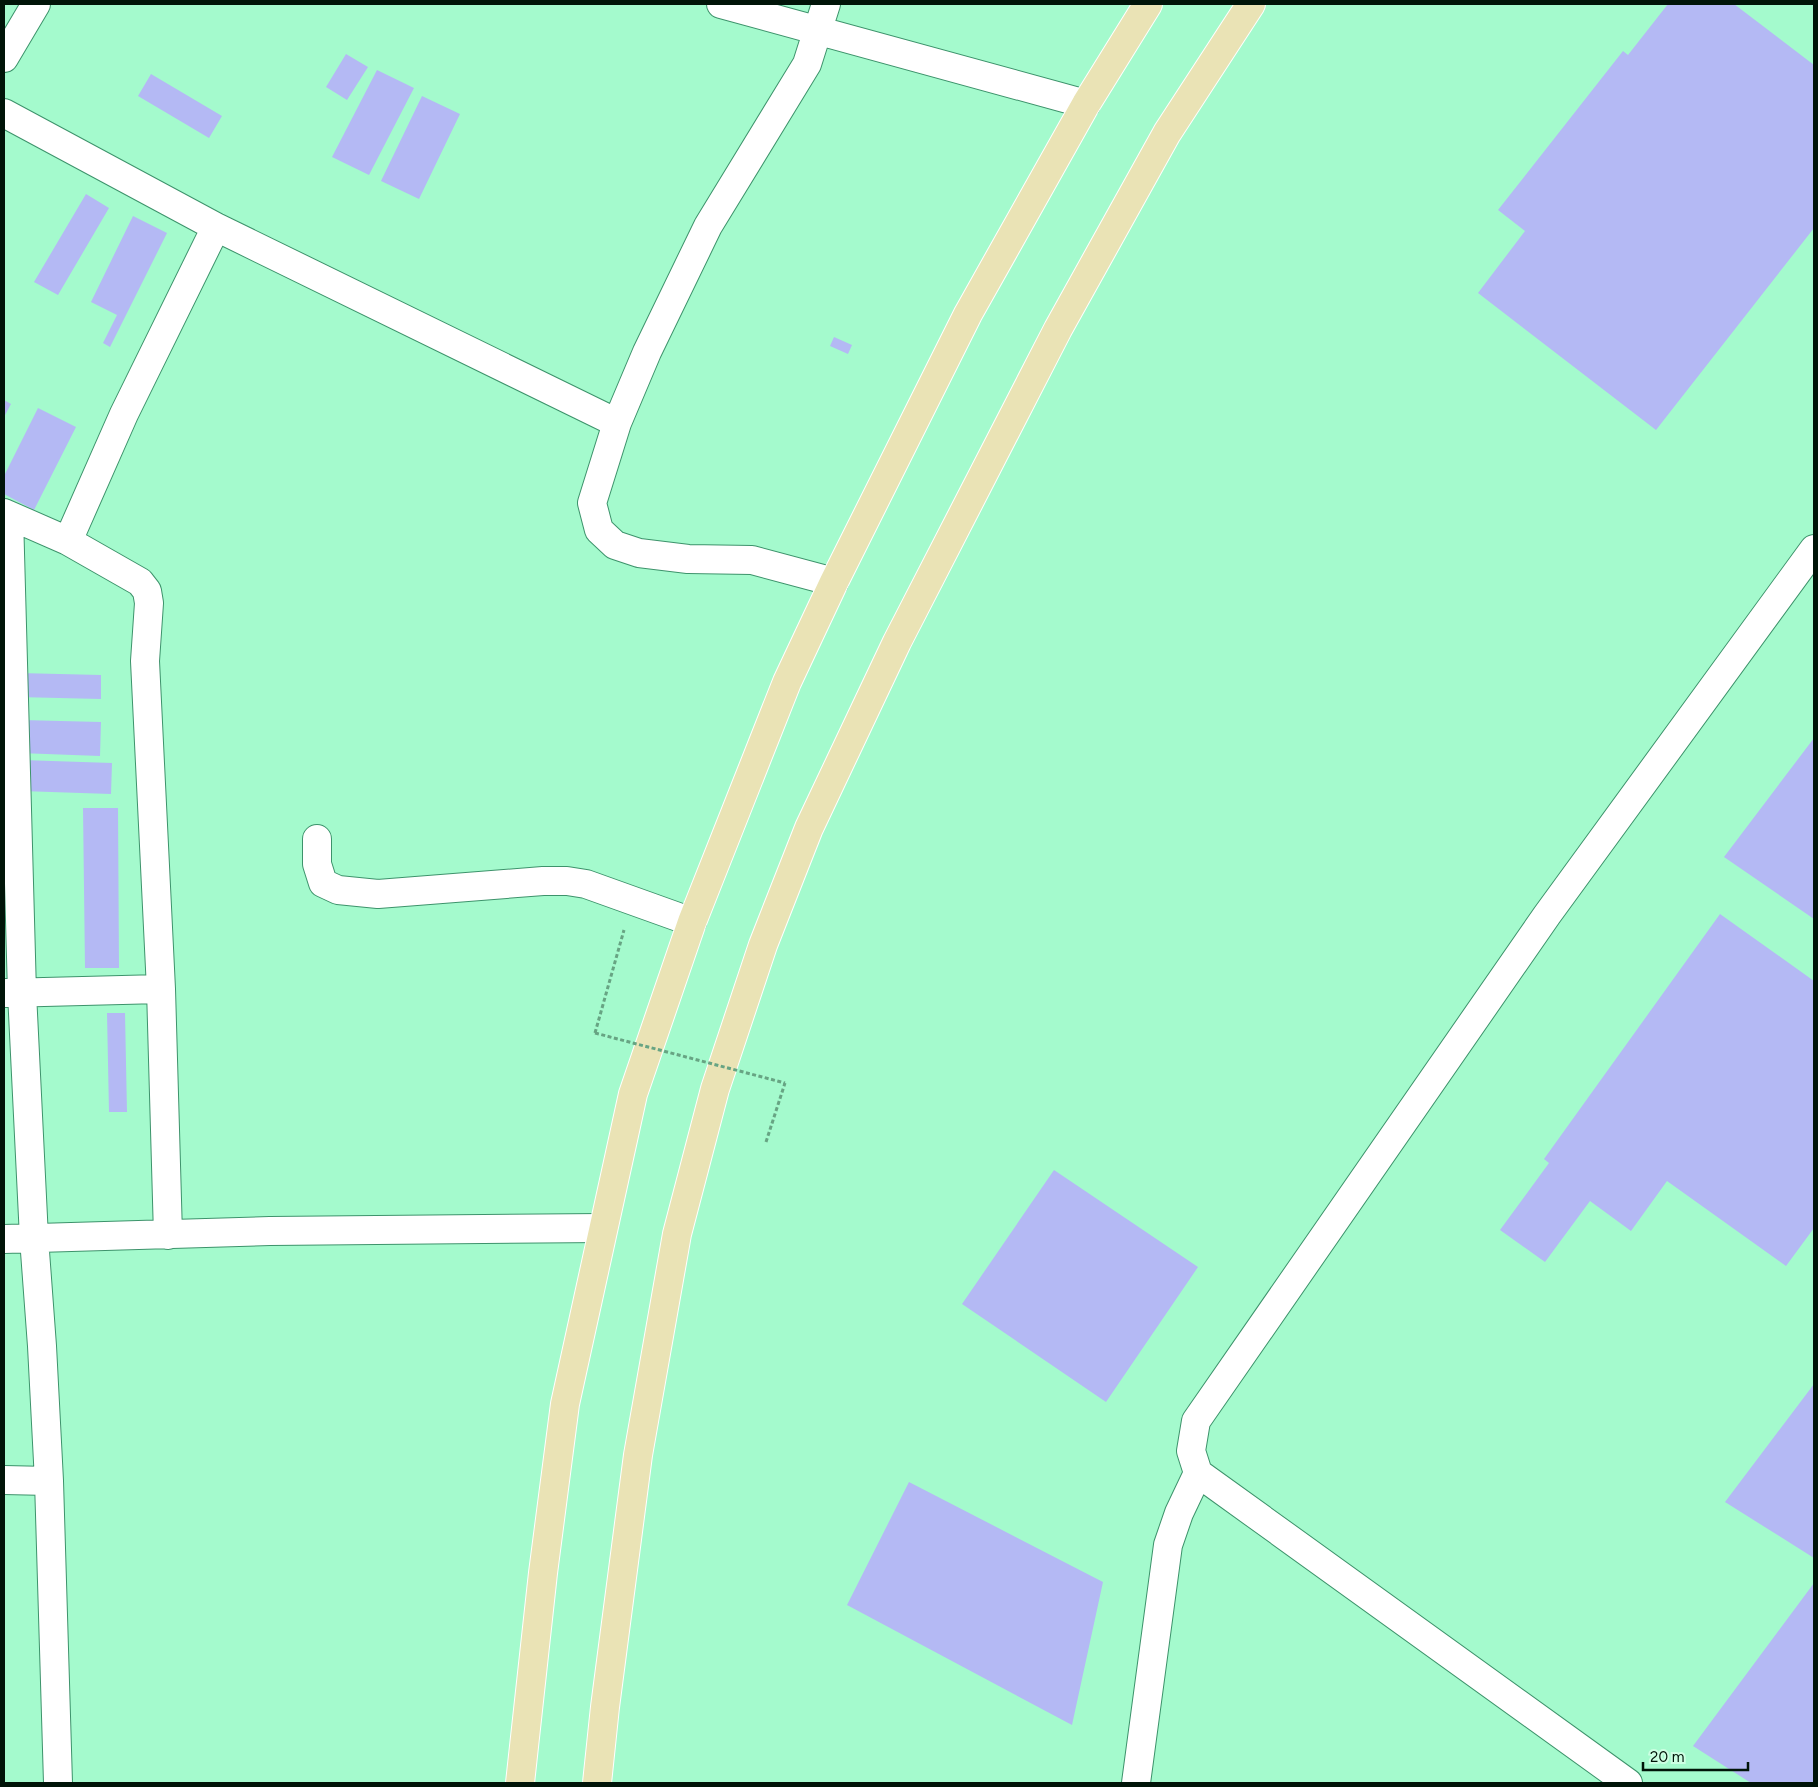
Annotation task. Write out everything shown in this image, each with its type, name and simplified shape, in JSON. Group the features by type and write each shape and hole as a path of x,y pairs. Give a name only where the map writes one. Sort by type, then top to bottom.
{"main road":[{"path":"520,1783 544,1564 565,1404 633,1094 692,922 787,682 834,582 968,314 1086,104 1148,4"},
{"path":"597,1783 605,1706 638,1455 677,1234 715,1089 763,945 809,828 896,642 1058,329 1167,133 1251,4"}],"street":[{"path":"4,58 36,4"},
{"path":"721,4 1086,104"},
{"path":"826,4 808,64 708,226 647,352 617,423 592,503 599,530 615,545 639,552 688,559 752,560 834,582"},
{"path":"4,113 216,227 617,423"},
{"path":"68,541 124,414 216,227"},
{"path":"58,1783 49,1481 42,1346 13,993 6,514 68,541 140,582 147,591 150,603 145,661 161,989 168,1235"},
{"path":"1628,1783 1198,1473 1191,1452 1196,1421 1547,915 1814,549"},
{"path":"317,839 317,864 323,883 338,890 378,894 543,880 567,881 586,884 692,922"},
{"path":"13,993 161,989"},
{"path":"4,1239 270,1231 603,1228"},
{"path":"1136,1783 1168,1545 1179,1513 1198,1473"},
{"path":"4,1480 49,1481"}],"path":[{"path":"619,949 595,1033 785,1083 766,1142"}],"building":[{"path":"1668,4 1734,4 1814,65 1814,228 1656,430 1478,293 1525,231 1498,210 1623,51 1628,55"},
{"path":"346,54 368,67 347,100 326,87"},
{"path":"377,70 414,88 369,175 332,157"},
{"path":"151,74 222,116 209,138 138,96"},
{"path":"422,96 460,114 419,199 381,181"},
{"path":"86,194 109,208 58,295 34,282"},
{"path":"133,216 167,233 110,347 103,343 117,315 91,302"},
{"path":"834,337 852,345 848,354 830,346"},
{"path":"4,400 11,404 4,417"},
{"path":"38,408 76,427 34,510 4,494 4,476"},
{"path":"18,673 101,675 101,699 17,697"},
{"path":"21,720 101,722 100,756 19,753"},
{"path":"1814,738 1814,919 1724,857"},
{"path":"22,760 112,763 111,794 21,791"},
{"path":"83,808 118,808 119,968 85,968"},
{"path":"1720,914 1814,981 1814,1228 1786,1266 1667,1181 1631,1231 1590,1201 1545,1262 1500,1230 1549,1163 1544,1159"},
{"path":"107,1013 125,1013 127,1112 109,1112"},
{"path":"1054,1170 1198,1267 1106,1402 962,1304"},
{"path":"1814,1384 1814,1558 1725,1502"},
{"path":"909,1482 1103,1582 1072,1725 847,1605"},
{"path":"1814,1583 1814,1783 1751,1783 1693,1746"}]}
